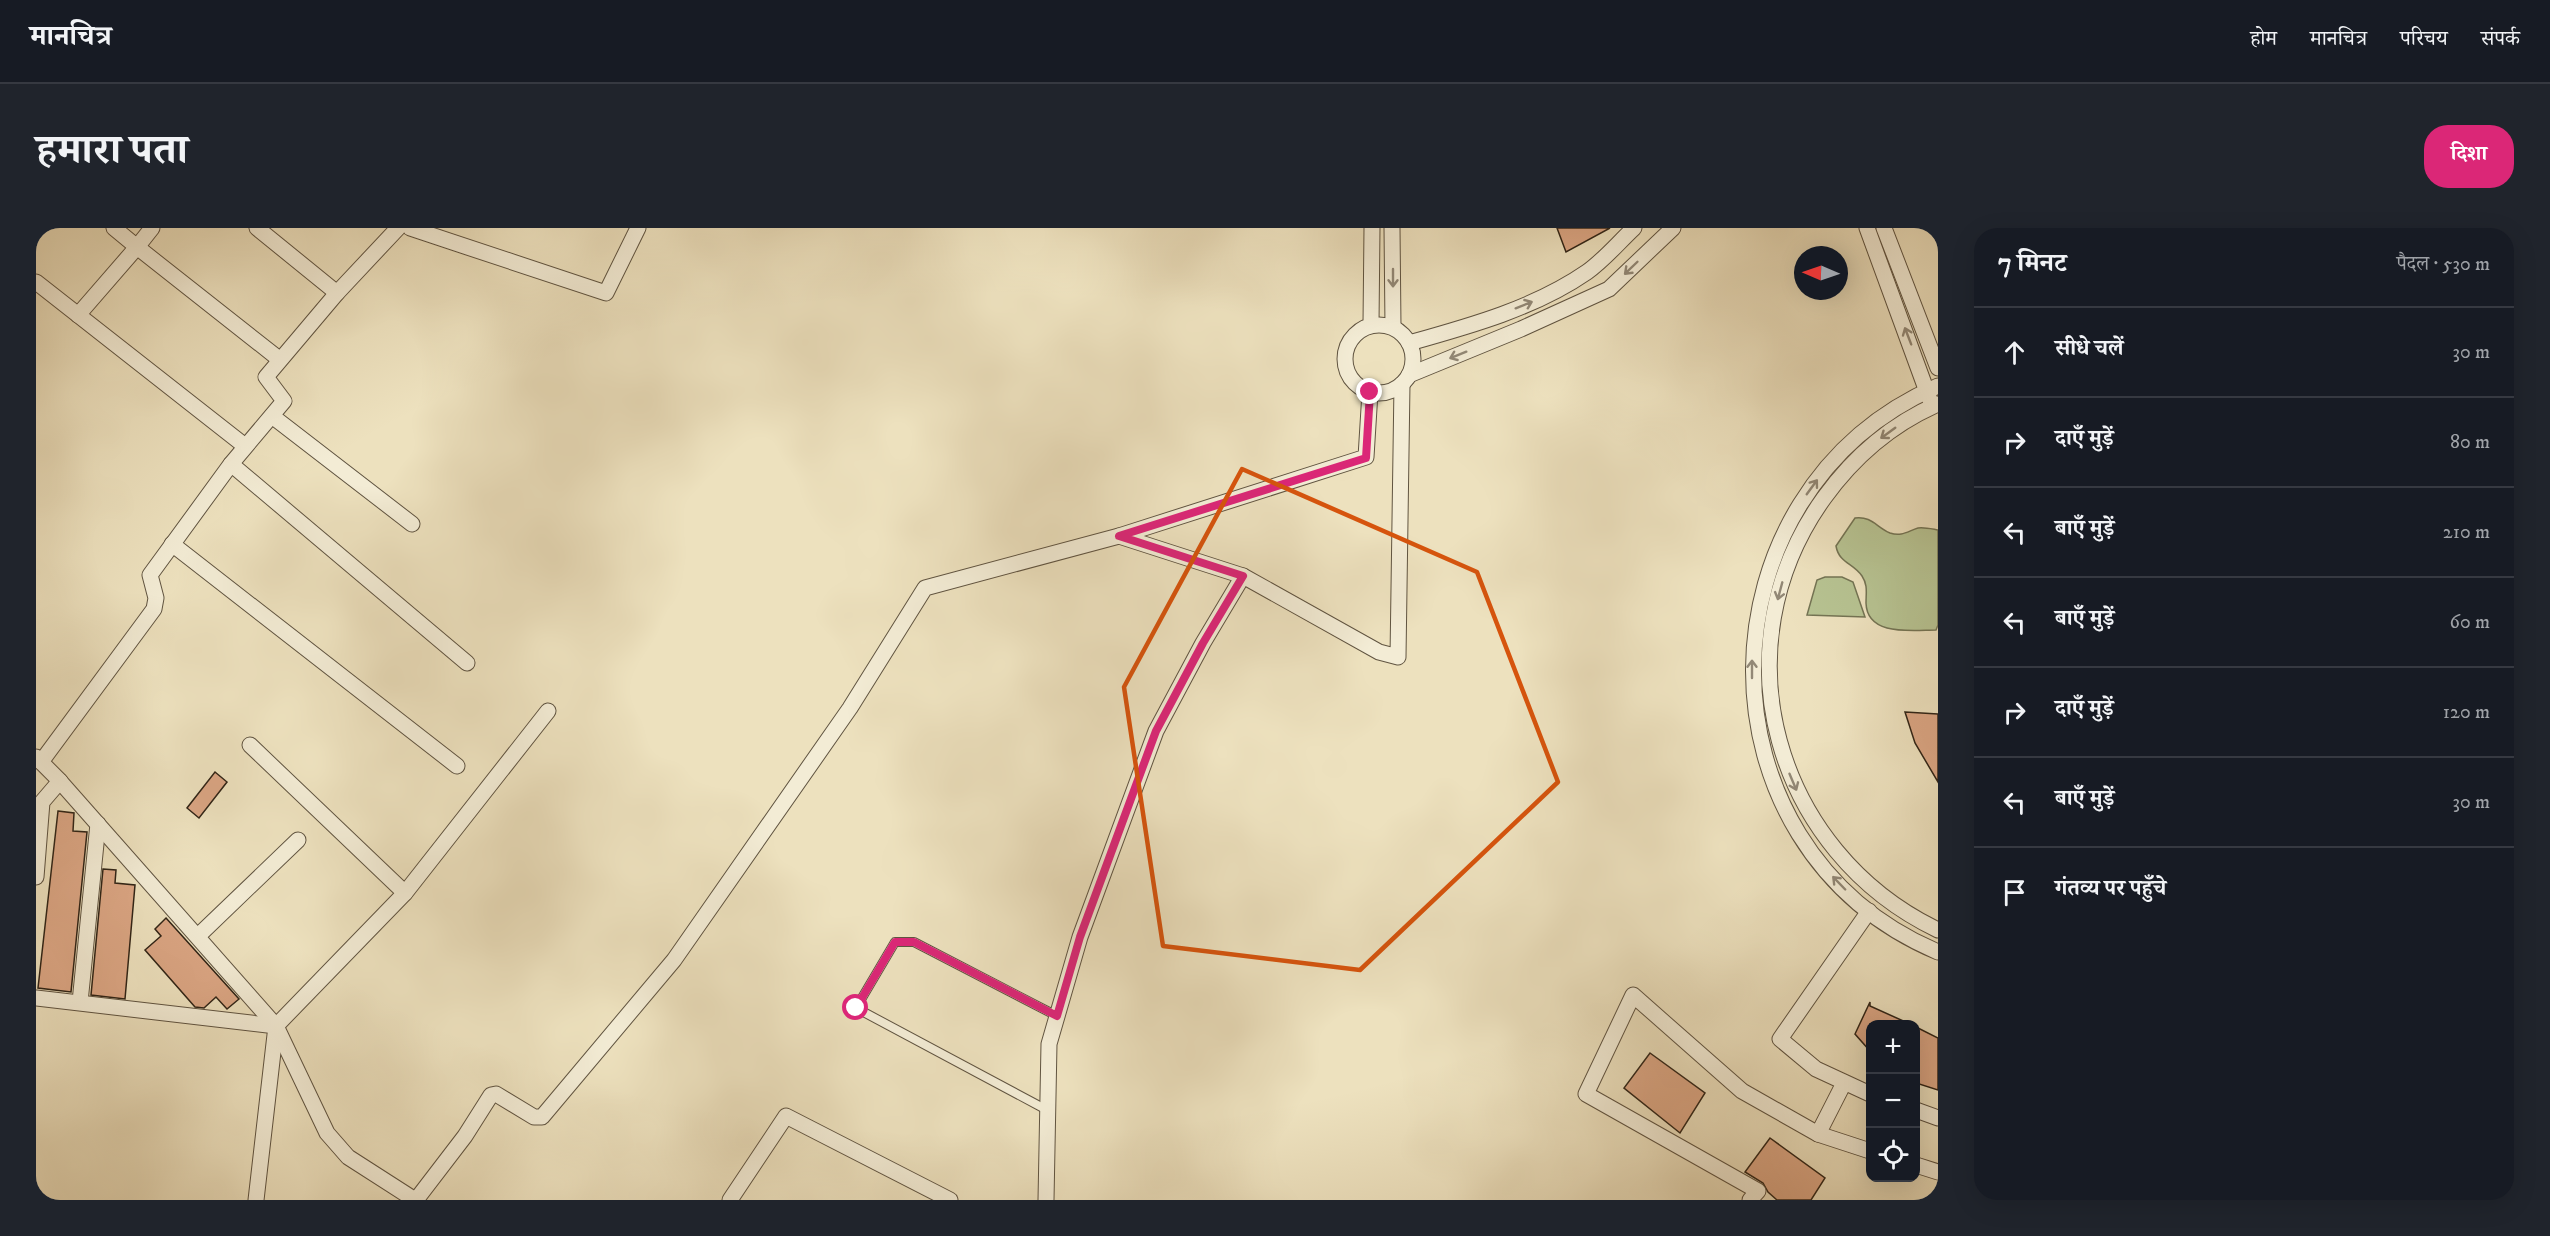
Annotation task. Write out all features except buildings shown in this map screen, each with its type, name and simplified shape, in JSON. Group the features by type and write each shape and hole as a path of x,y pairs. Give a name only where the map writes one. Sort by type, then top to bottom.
{"street":[{"path":"114,228 279,359"},
{"path":"78,315 152,228"},
{"path":"257,228 337,293"},
{"path":"398,228 337,293 266,377 284,401 231,464 150,575 156,598 154,609 38,759 276,1026 327,1133 348,1157 415,1200 465,1136 490,1095 496,1094 534,1117 542,1117 596,1054 681,950 850,708 925,588 1119,536 1366,458 1370,392"},
{"path":"410,228 606,293 638,228"},
{"path":"1371,324 1372,228"},
{"path":"1392,228 1393,327"},
{"path":"1409,343 1472,326 1538,299 1588,271 1634,228"},
{"path":"1119,536 1243,576 1378,652 1398,657 1405,380 1413,365 1409,343 1402,333 1393,327 1371,324 1352,337 1347,347 1346,369 1352,380 1360,387 1370,392 1381,393 1405,380 1609,289 1673,228"},
{"path":"1867,228 1933,388 1935,405 1883,437 1854,462 1828,492 1807,524 1790,559 1778,596 1771,634 1770,672 1773,711 1781,749 1794,785 1812,820 1835,851 1861,879 1891,904 1938,930"},
{"path":"1884,228 1938,368"},
{"path":"36,282 245,446"},
{"path":"1933,388 1891,411 1863,432 1838,456 1808,492 1784,532 1760,598 1753,644 1753,690 1755,714 1765,759 1793,823 1819,862 1869,911 1907,937 1938,952"},
{"path":"272,416 412,524"},
{"path":"231,464 467,663"},
{"path":"172,544 457,766"},
{"path":"1046,1200 1049,1044 1080,937 1156,731 1203,643 1243,576"},
{"path":"257,1200 276,1026 405,893 548,711"},
{"path":"250,745 405,893"},
{"path":"36,877 42,802 60,781"},
{"path":"80,1002 98,824"},
{"path":"198,936 298,840"},
{"path":"1866,1092 1816,1069 1780,1039 1869,911"},
{"path":"1750,1200 1758,1191 1586,1094 1633,995 1742,1091 1818,1134 1866,1150"},
{"path":"36,998 276,1026"},
{"path":"1818,1134 1844,1083"},
{"path":"1920,1111 1938,1118"},
{"path":"730,1200 786,1116 950,1200"},
{"path":"1920,1166 1938,1172"}],"lane":[{"path":"1047,1110 856,1008 895,942 914,942 1057,1016"}],"highlighted area":[{"path":"1242,469 1477,572 1558,782 1360,970 1163,946 1124,687"}],"green space":[{"path":"1855,518 1870,520 1885,531 1894,534 1918,528 1938,530 1938,625 1936,630 1893,629 1874,622 1868,614 1864,579 1843,560 1836,546"},
{"path":"1825,577 1842,577 1853,582 1865,617 1807,615 1817,580"}],"route":[{"path":"856,1008 895,942 914,942 1057,1016 1080,937 1156,731 1203,643 1243,576 1119,536 1366,458 1370,392"}]}
